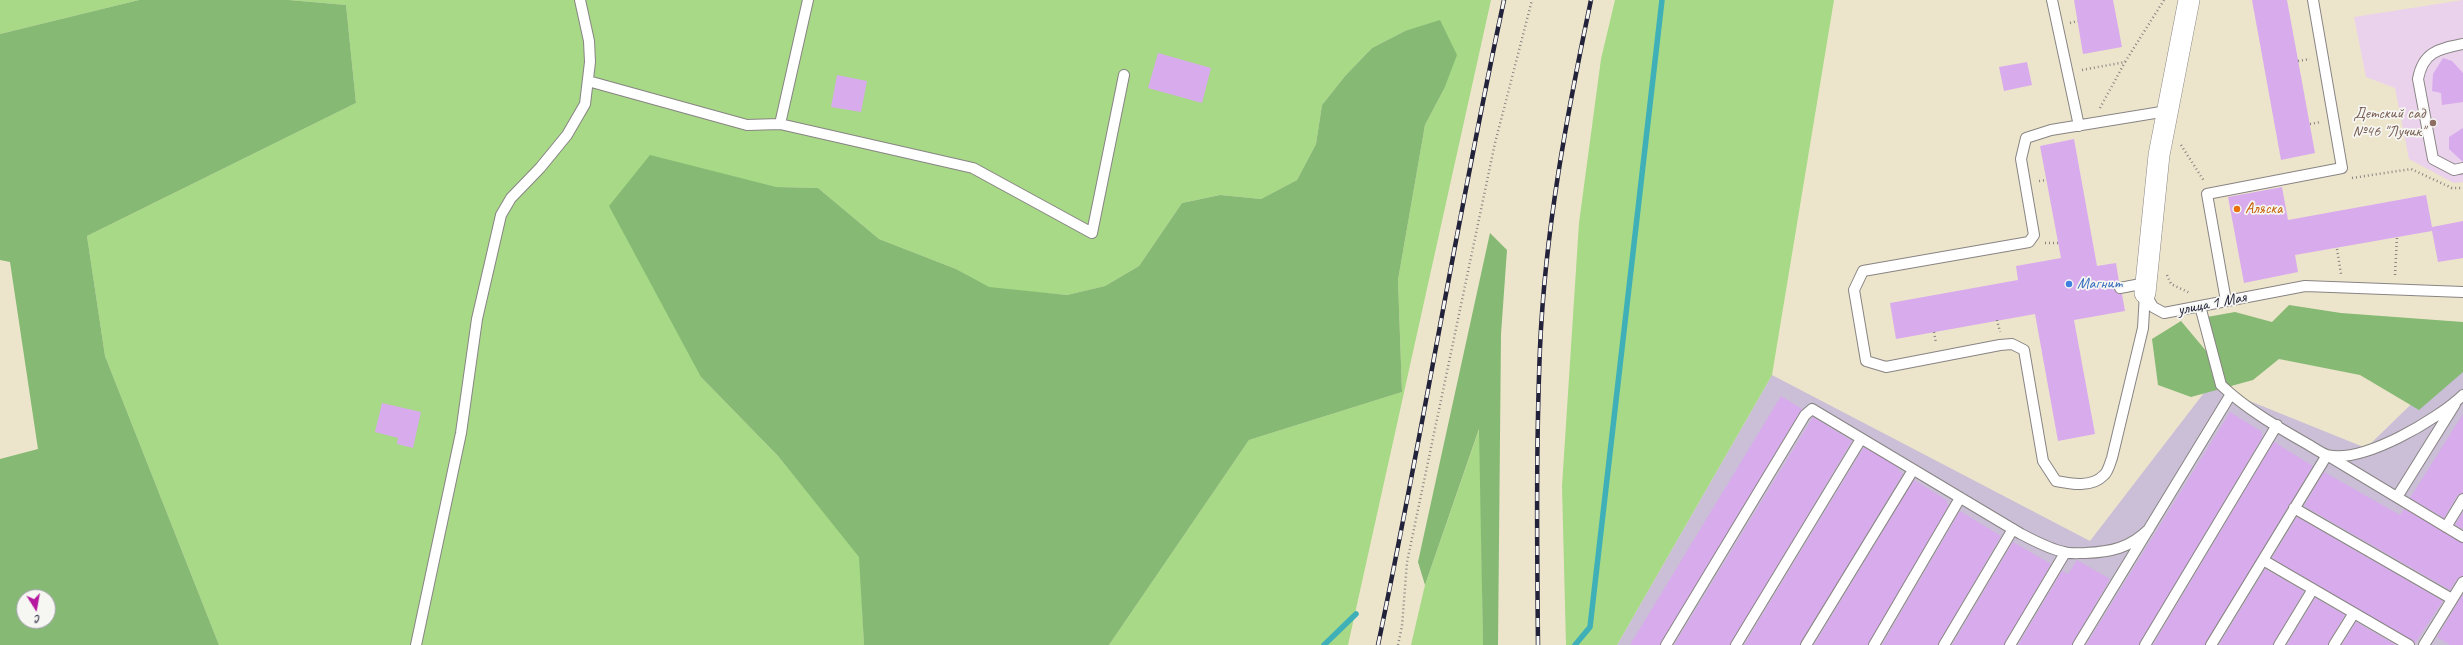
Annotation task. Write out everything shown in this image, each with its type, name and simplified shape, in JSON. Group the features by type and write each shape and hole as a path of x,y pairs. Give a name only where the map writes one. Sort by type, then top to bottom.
{"street":[{"path":"2146,288 2159,155 2189,0"}],"lane":[{"path":"416,645 461,433 477,319 500,215 511,198 540,168 567,135 585,104 590,62 589,41 580,0"},
{"path":"780,124 808,0"},
{"path":"2052,0 2079,126"},
{"path":"2226,301 2207,194 2342,168 2313,0"},
{"path":"2463,44 2439,48 2420,66 2418,79 2433,159 2454,170 2463,168"},
{"path":"588,81 747,126 780,124 973,168 1092,233 1124,75"},
{"path":"2120,288 2146,288 2143,328 2112,458 2105,475 2095,482 2076,484 2056,481 2043,461 2024,350 2012,344 2000,345 1886,367 1866,361 1854,290 1862,271 2029,242 2034,235 2021,159 2026,138 2051,130 2167,111"},
{"name":"улица 1 Мая","path":"2146,288 2153,306 2164,313 2305,286 2463,292"},
{"path":"2200,306 2221,384 2231,394 2277,425 2463,537"},
{"path":"2078,645 2231,394"},
{"path":"2327,455 2352,455 2371,450 2413,430 2460,398"},
{"path":"2397,497 2460,398"},
{"path":"1666,645 1808,411 1812,408 1960,498 2013,529 2050,548 2065,553 2106,553 2137,541 2149,529"},
{"path":"2145,645 2277,425"},
{"path":"1736,645 1861,439"},
{"path":"2211,645 2327,455"},
{"path":"1806,645 1913,470"},
{"path":"1874,645 1960,498"},
{"path":"2446,527 2463,499"},
{"path":"2294,508 2452,599"},
{"path":"1944,645 2013,529"},
{"path":"2010,645 2065,553"},
{"path":"2263,560 2402,643"},
{"path":"2424,645 2463,582"},
{"path":"2279,645 2313,589"},
{"path":"2334,645 2354,613"}],"path":[{"path":"1398,645 1402,626 1408,554 1495,143 1532,0"},
{"path":"2091,124 2125,62 2164,0"},
{"path":"2067,72 2125,62"},
{"path":"2179,139 2189,160 2212,193"},
{"path":"2342,168 2344,179 2411,169 2452,188 2463,188"},
{"path":"2394,290 2397,237"},
{"path":"2337,249 2343,288"}],"shaded area":[{"name":"Детский сад №46 \"Лучик\"","path":"2463,0 2463,182 2454,183 2409,159 2395,88 2366,77 2354,17"},
{"path":"2463,354 2463,645 1617,645 1772,375 2090,541 2210,385 2366,448"}],"green space":[{"path":"0,0 139,0 0,34"},
{"path":"139,0 289,0 346,5 356,103 87,236 105,356 219,645 0,645 0,459 38,449 10,262 0,260 0,34"},
{"path":"289,0 1491,0 1348,645 1109,645 1249,440 1402,392 1398,280 1425,125 1444,89 1405,31 1372,48 1345,76 1322,105 1316,144 1297,180 1261,199 1220,195 1182,203 1139,266 1105,286 1067,295 989,288 956,269 879,239 818,188 776,187 701,377 778,456 860,557 864,645 219,645 105,356 87,236 356,103 346,5"},
{"path":"1615,0 1834,0 1772,375 1617,645 1566,645 1562,486 1579,223 1601,59"},
{"path":"1440,20 1457,55 1444,89 1425,125 1398,280 1402,392 1249,440 1109,645 864,645 859,557 778,456 701,377 609,206 650,155 776,187 818,188 879,239 956,269 989,287 1067,295 1105,286 1139,266 1182,203 1220,195 1261,199 1297,180 1316,144 1322,105 1345,76 1372,48 1405,31"},
{"path":"1490,233 1507,250 1501,334 1498,645 1483,645 1479,429 1425,585 1418,562"},
{"path":"2289,305 2341,313 2463,322 2463,372 2419,410 2360,375 2279,359 2253,380 2191,397 2158,385 2152,339 2181,321 2207,352 2207,317 2235,312 2272,322"},
{"path":"1480,427 1483,645 1411,645 1425,585"}],"building":[{"path":"2074,0 2113,0 2122,47 2083,54"},
{"path":"2252,0 2287,0 2315,153 2281,160"},
{"path":"1158,53 1211,68 1202,103 1148,88"},
{"path":"2443,58 2452,61 2463,73 2463,102 2442,105 2441,93 2432,91 2433,74"},
{"path":"2027,62 2032,85 2004,91 1999,67"},
{"path":"837,75 867,81 861,112 831,107"},
{"path":"2463,128 2463,162 2449,149 2449,137"},
{"path":"2074,139 2097,266 2116,263 2119,282 2115,283 2114,289 2118,294 2122,294 2125,311 2074,320 2095,434 2058,441 2035,314 1896,339 1890,303 2018,280 2016,266 2061,258 2040,146"},
{"path":"2282,187 2288,220 2426,195 2432,227 2463,221 2463,258 2438,262 2432,231 2295,255 2298,272 2244,283 2228,197"},
{"path":"1781,396 1802,409 1660,645 1630,645"},
{"path":"382,403 421,412 413,448 397,444 398,438 375,432"},
{"path":"2230,412 2262,432 2261,434 2263,436 2139,645 2086,645"},
{"path":"2463,414 2463,493 2457,496 2444,518 2410,498"},
{"path":"1813,417 1852,441 1730,645 1674,645"},
{"path":"2274,442 2313,466 2205,645 2153,645"},
{"path":"1864,447 1899,468 1898,470 1903,474 1800,645 1744,645"},
{"path":"2324,472 2400,515 2404,509 2463,543 2463,576 2458,578 2450,590 2304,506"},
{"path":"1914,480 1948,501 1946,503 1949,505 1868,645 1814,645"},
{"path":"1960,511 2001,536 1938,645 1882,645"},
{"path":"2463,512 2463,529 2455,525"},
{"path":"2297,517 2443,601 2415,643 2272,558"},
{"path":"2013,542 2051,564 2004,645 1952,645"},
{"path":"2077,560 2110,579 2072,645 2018,645 2062,571 2068,574"},
{"path":"2265,569 2304,591 2273,645 2219,645"},
{"path":"2463,594 2463,645 2450,645 2437,637"},
{"path":"2315,598 2345,615 2328,645 2287,645"},
{"path":"2356,622 2396,645 2342,645"}],"waterway":[{"path":"1575,645 1590,627 1662,0"},
{"path":"1324,645 1356,614"}],"railway":[{"path":"1378,645 1471,161 1504,0"},
{"path":"1538,645 1537,459 1540,348 1543,304 1558,173 1591,0"}],"place":[{"name":"Детский сад №46 \"Лучик\"","path":"2433,123"},
{"name":"Аляска","path":"2237,209"},
{"name":"Магнит","path":"2069,284"}]}
